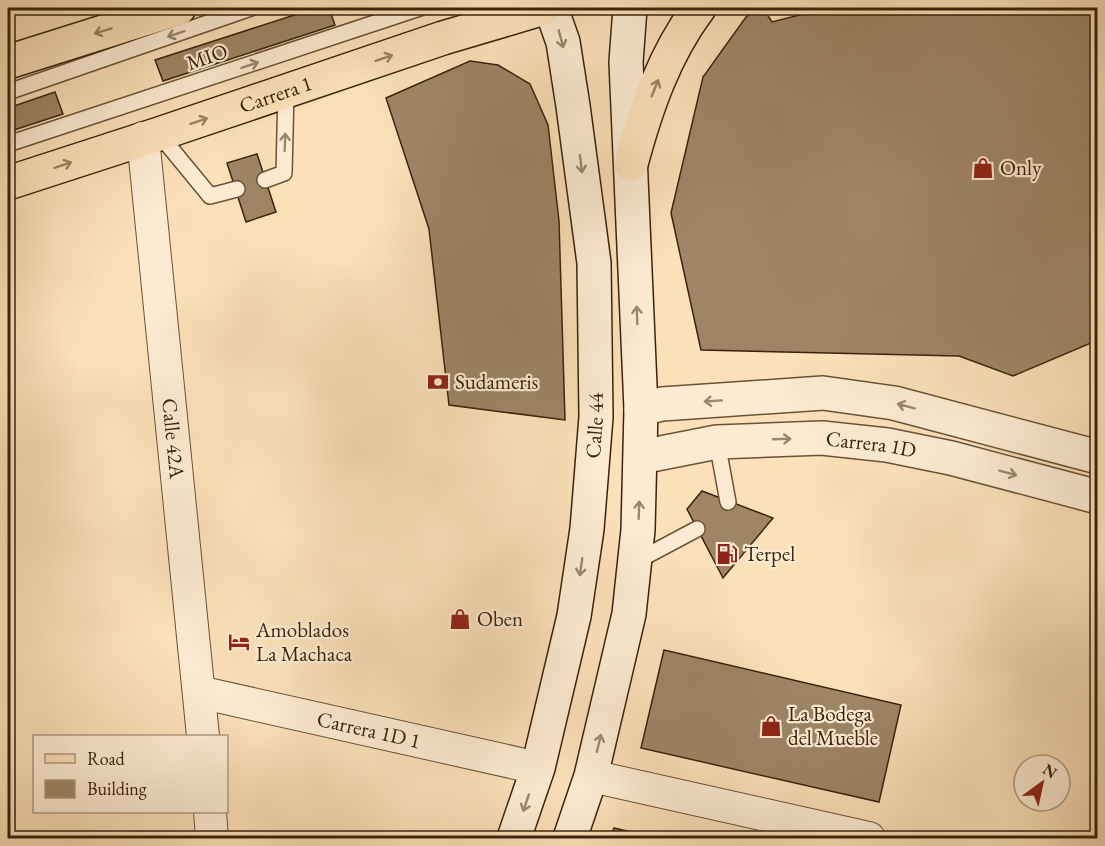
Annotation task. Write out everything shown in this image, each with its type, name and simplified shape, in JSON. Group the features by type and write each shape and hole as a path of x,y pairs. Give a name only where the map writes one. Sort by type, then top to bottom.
{"main road":[{"path":"8,62 179,8"},
{"name":"Carrera 1","path":"8,183 443,38 544,8"},
{"name":"Calle 44","path":"514,838 538,768 574,616 587,529 596,417 594,263 563,42 551,8"},
{"path":"570,838 591,776 629,614 638,530 641,409 626,62 630,8"},
{"path":"631,164 644,116 662,69 686,25 699,8"},
{"path":"822,438 823,393"},
{"name":"Carrera 1D","path":"641,409 662,404 823,393 894,403 1098,457"},
{"name":"Carrera 1D","path":"641,457 717,442 822,438 887,444 951,458 1098,497"}],"street":[{"name":"Calle 42A","path":"151,136 203,735"},
{"name":"Carrera 1D 1","path":"199,692 538,768"},
{"path":"591,776 869,838"},
{"path":"210,813 212,838"}],"lane":[{"name":"MIO","path":"8,92 250,8"},
{"name":"MIO","path":"8,144 420,8"},
{"path":"265,180 284,173 286,91"},
{"path":"151,136 210,196 237,189"},
{"path":"717,442 728,502"},
{"path":"634,562 697,530"}],"building":[{"path":"316,8 329,8 335,25 163,81 155,60"},
{"path":"758,8 763,8 772,22 827,8 1098,8 1098,340 1013,376 959,356 701,350 671,213 703,77 746,17"},
{"path":"470,61 498,65 530,84 548,125 559,221 565,420 449,405 429,229 386,98"},
{"path":"55,92 63,114 8,132 8,108"},
{"path":"257,154 276,212 246,222 227,163"},
{"name":"Terpel","path":"702,491 773,518 723,578 687,509"},
{"name":"La Bodega del Mueble","path":"664,650 901,705 879,802 641,748"},
{"path":"614,828 658,838 610,838"}],"place":[{"name":"Only","path":"983,168"},
{"name":"Sudameris","path":"438,382"},
{"name":"Terpel","path":"727,554"},
{"name":"Oben","path":"460,619"},
{"name":"Amoblados La Machaca","path":"239,642"},
{"name":"La Bodega del Mueble","path":"771,726"}]}
